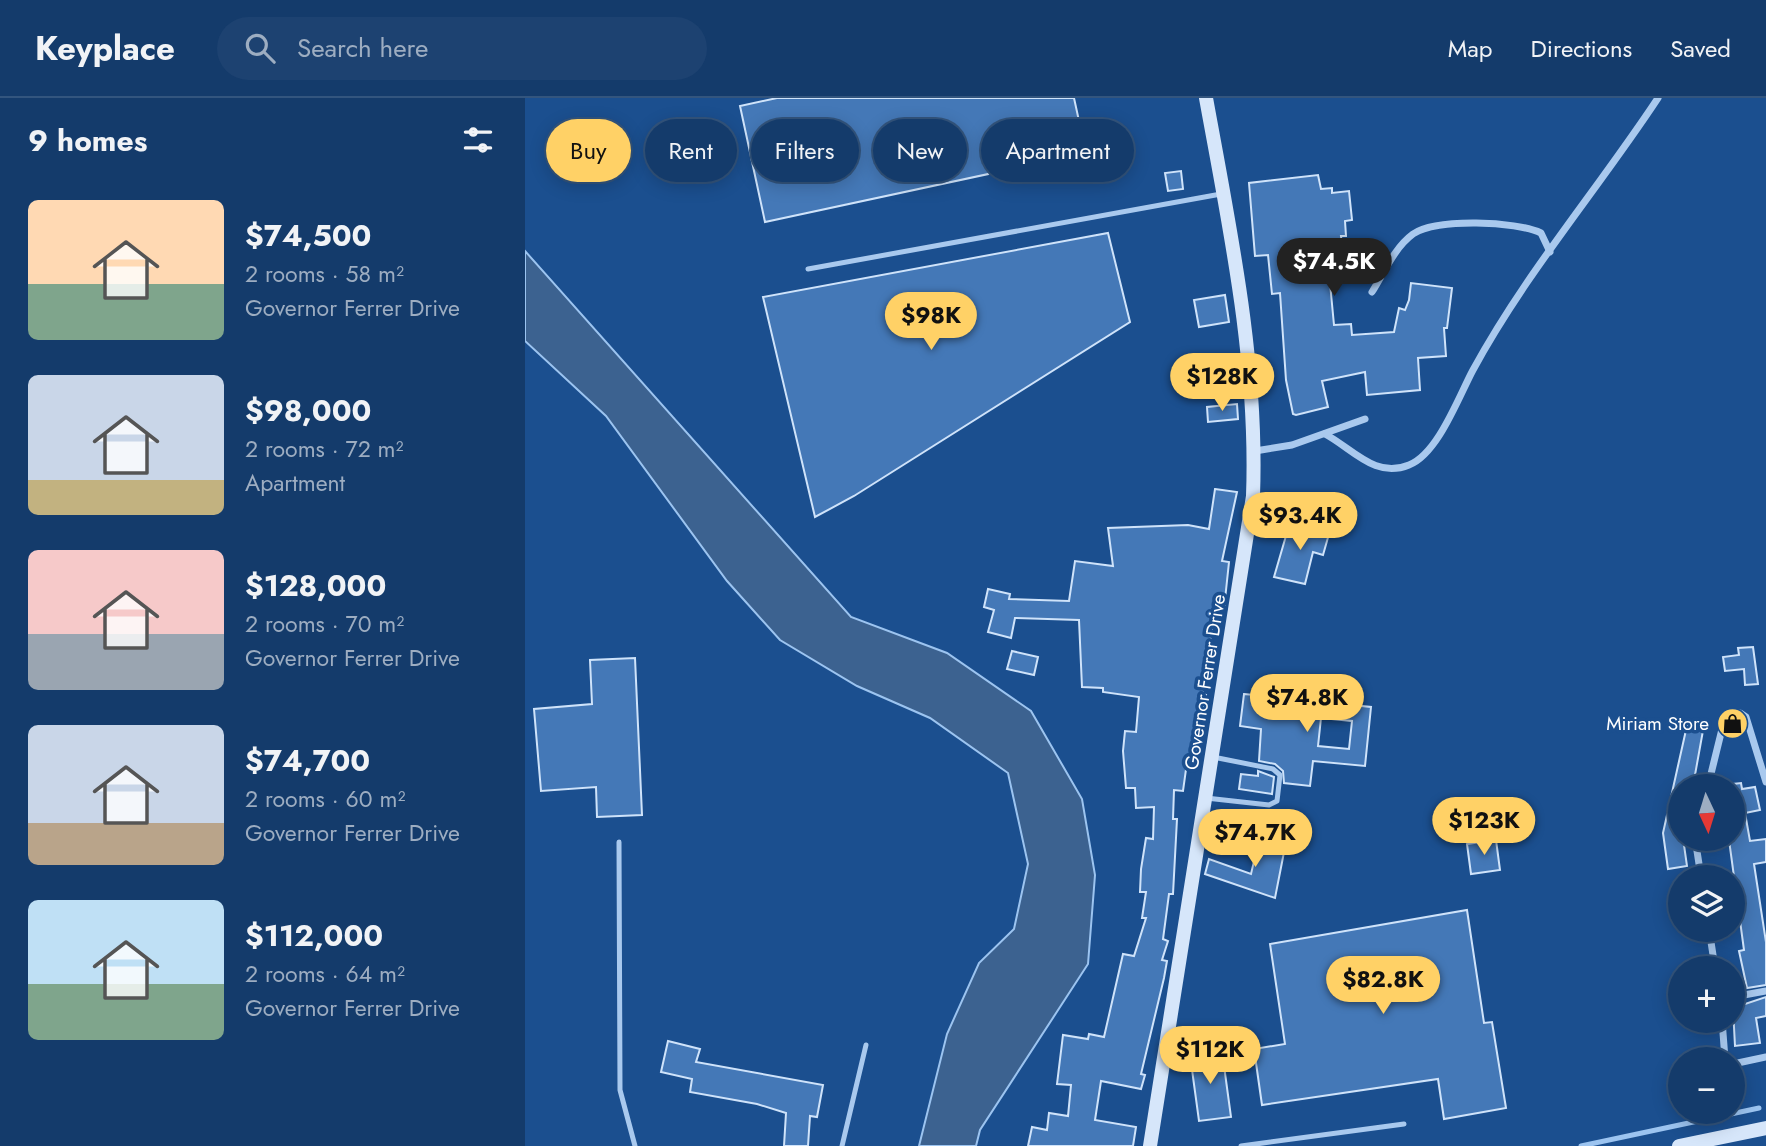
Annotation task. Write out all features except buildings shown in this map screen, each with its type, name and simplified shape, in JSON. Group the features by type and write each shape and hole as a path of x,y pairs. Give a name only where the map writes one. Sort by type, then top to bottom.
{"main road":[{"name":"Governor Ferrer Drive","path":"1150,1146 1249,536 1255,451 1247,337 1206,98"},
{"path":"1679,1146 1766,1128"}],"street":[{"path":"1325,434 1380,470 1407,467 1423,457 1449,416 1498,324 1658,98"},
{"path":"1372,292 1400,246 1414,233 1428,227 1522,226 1541,233 1550,252"},
{"path":"1255,451 1283,447 1365,419"},
{"path":"1711,774 1724,721 1731,714 1740,713 1746,717 1766,782"},
{"path":"1745,995 1766,991"},
{"path":"1745,1062 1766,1057"}],"lane":[{"path":"808,269 1224,193"},
{"path":"1206,798 1269,805 1276,801 1280,775 1272,769 1212,757"},
{"path":"619,842 620,1090 635,1146"},
{"path":"842,1146 866,1045"},
{"path":"1241,1146 1404,1124"}],"water":[{"path":"525,251 851,617 947,653 1031,711 1082,799 1095,875 1088,964 980,1130 976,1146 919,1146 947,1034 979,963 1014,929 1028,864 1008,773 930,718 857,686 780,640 727,581 606,416 525,341"}],"waterway":[{"path":"1581,1146 1759,1108"}],"place":[{"name":"Miriam Store","path":"1732,723"}]}
